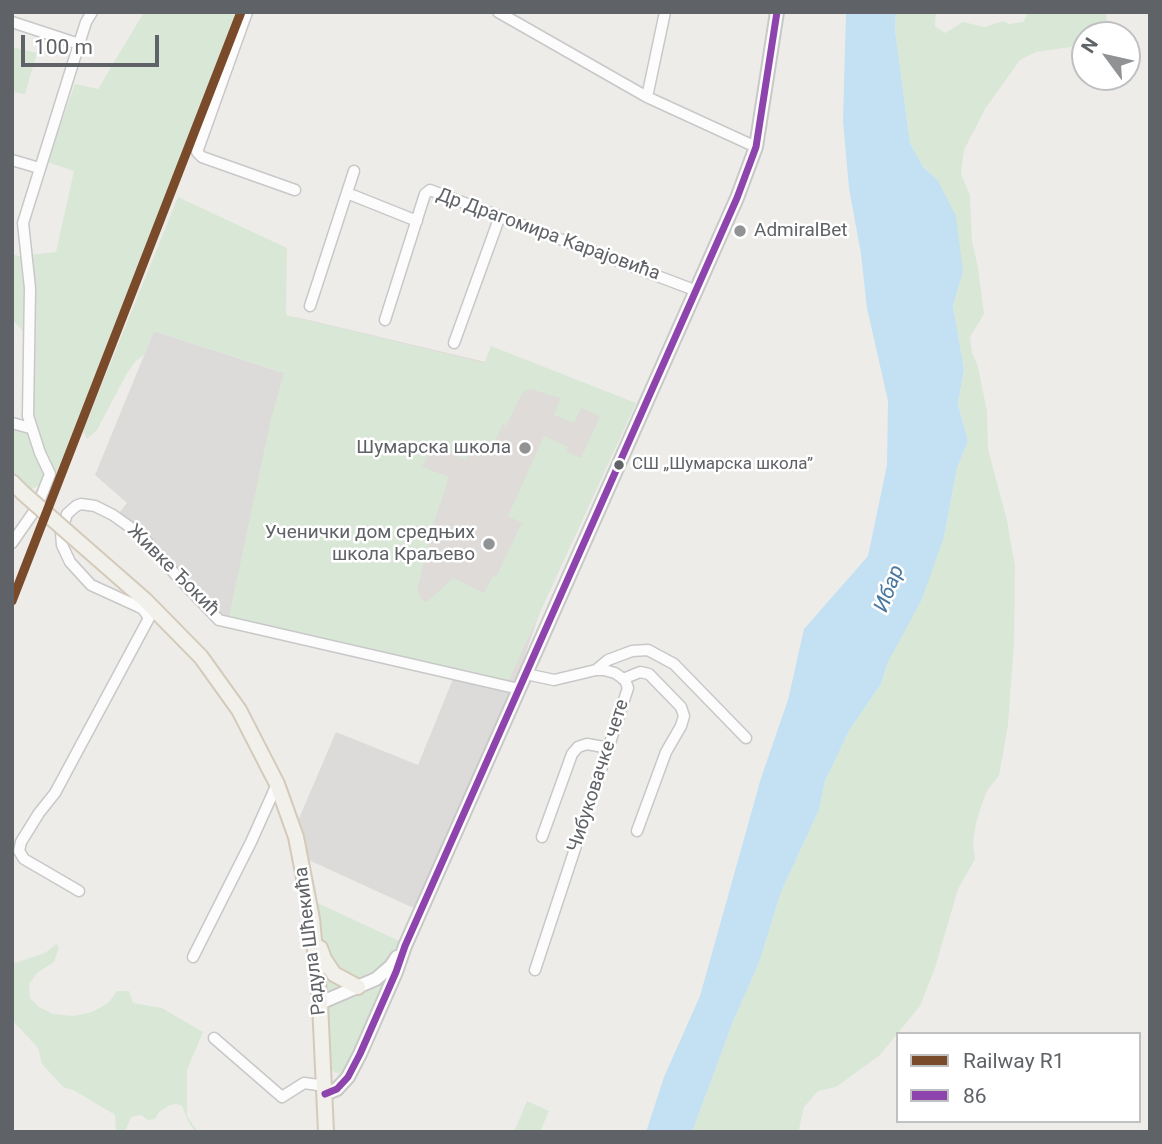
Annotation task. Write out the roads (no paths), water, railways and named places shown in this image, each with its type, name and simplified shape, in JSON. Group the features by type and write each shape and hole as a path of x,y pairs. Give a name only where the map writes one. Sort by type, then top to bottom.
{"main road":[{"name":"Радула Шћекића","path":"18,488 145,600 201,657 239,710 277,784 296,837 312,919 329,1089 326,1132"},
{"path":"312,919 328,968 336,976 358,988"}],"street":[{"path":"12,543 41,500 50,478 30,428 27,413 30,288 23,223 86,22 92,12"},
{"path":"247,12 197,152 202,158 295,190"},
{"path":"498,12 647,97 756,147"},
{"path":"647,97 664,12"},
{"path":"214,1038 282,1097 304,1083 329,1089 348,1077 697,290 756,147 777,12"},
{"path":"12,22 79,44"},
{"path":"12,160 39,168"},
{"path":"310,306 354,171"},
{"name":"Др Драгомира Карајовића","path":"385,320 425,194 430,190 697,290"},
{"name":"Др Драгомира Карајовића","path":"347,193 417,220"},
{"path":"454,343 500,216"},
{"path":"12,423 30,428"},
{"name":"Живке Ђокић","path":"79,891 24,859 19,851 21,842 55,793 149,618 143,609 95,588 75,570 65,553 61,538 67,514 76,506 95,506 141,534 219,620 519,689"},
{"path":"526,674 554,680 596,670 608,660 632,651 649,650 674,664 746,738"},
{"name":"Чибуковачке чете","path":"535,970 628,688 623,679 615,673 596,670"},
{"path":"623,679 640,672 649,674 681,707 684,716 666,752 637,831"},
{"path":"542,837 572,754 587,744 609,748"},
{"path":"193,957 277,784"},
{"path":"320,1003 358,988 385,973 405,946"}],"water":[{"name":"Ибар","path":"846,12 896,12 895,30 910,143 923,167 937,179 956,216 963,272 953,306 964,369 958,404 968,441 957,468 944,537 922,599 888,662 881,684 850,729 825,781 819,810 781,892 759,963 734,1019 692,1132 646,1132 664,1077 700,996 761,778 788,700 804,629 868,556 887,465 888,401 867,308 849,188 843,121"}],"rail line":[{"name":"R1","path":"12,601 241,12"}],"place":[{"name":"AdmiralBet","path":"740,231"},
{"name":"Шумарска школа","path":"525,448"},
{"name":"СШ „Шумарска школа”","path":"619,465"},
{"name":"Ученички дом средњих школа Краљево","path":"489,544"}]}
